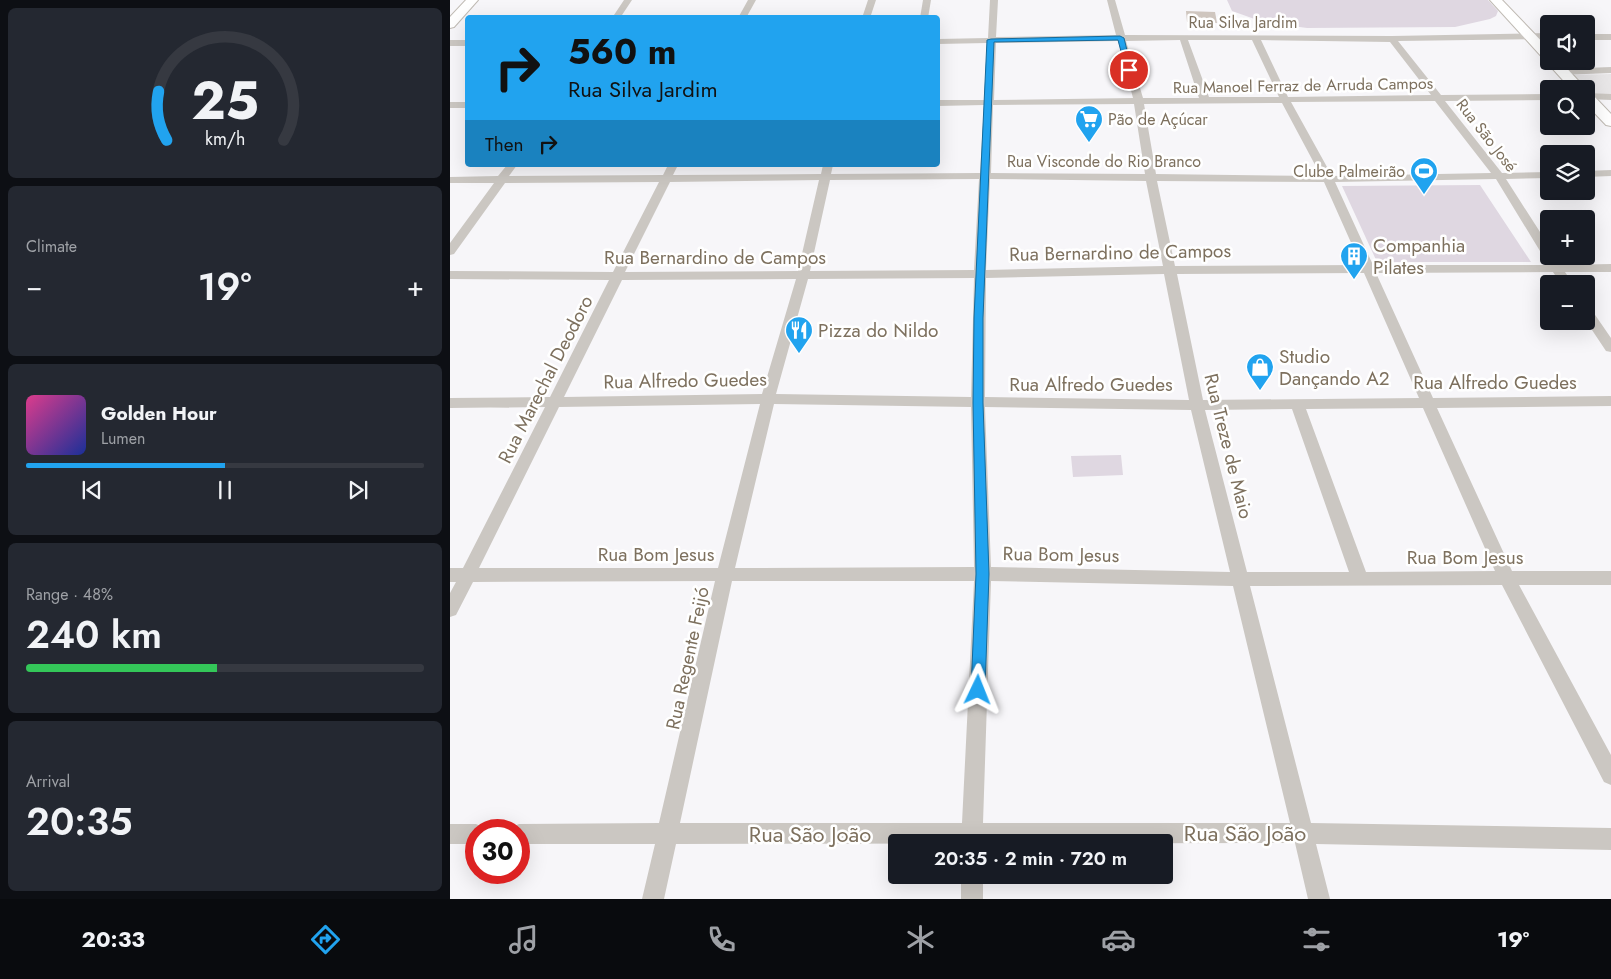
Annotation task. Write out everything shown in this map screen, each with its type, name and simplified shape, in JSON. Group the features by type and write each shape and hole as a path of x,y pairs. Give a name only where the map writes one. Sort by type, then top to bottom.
{"main road":[{"path":"450,24 472,0"},
{"path":"472,15 485,0"},
{"path":"1496,0 1540,46"},
{"path":"450,41 465,23"},
{"path":"1561,70 1571,80"},
{"path":"1595,105 1611,122"}],"street":[{"path":"618,15 628,0"},
{"path":"744,15 752,0"},
{"path":"867,15 872,0"},
{"path":"924,15 927,0"},
{"path":"972,834 983,574 978,403 980,274 994,0"},
{"name":"Rua Treze de Maio","path":"1111,0 1138,102 1151,177 1197,405 1319,899"},
{"name":"Rua Silva Jardim","path":"940,40 1540,36"},
{"path":"1183,37 1204,101"},
{"path":"1255,37 1285,100 1328,179 1507,579 1611,775"},
{"path":"1595,37 1611,37"},
{"name":"Rua São José","path":"1392,38 1437,99 1499,176 1540,242"},
{"path":"450,41 465,43"},
{"path":"1595,69 1611,70"},
{"path":"1595,95 1611,96"},
{"name":"Rua Manoel Ferraz de Arruda Campos","path":"940,103 1540,97"},
{"path":"450,105 465,105"},
{"path":"450,251 511,167"},
{"name":"Rua Marechal Deodoro","path":"450,610 458,575 554,402 672,167"},
{"name":"Rua Visconde do Rio Branco","path":"450,180 667,179 826,171 985,176 1328,179 1540,175"},
{"name":"Rua Regente Feijó","path":"653,899 669,834 725,575 768,399 803,275 826,171"},
{"path":"1595,174 1611,173"},
{"name":"Rua São José","path":"1555,265 1561,275"},
{"name":"Rua Bernardino de Campos","path":"450,275 980,274 1369,268 1611,268"},
{"path":"1595,325 1611,348"},
{"name":"Rua Alfredo Guedes","path":"450,403 768,399 1197,405 1611,401"},
{"path":"1297,404 1360,578"},
{"name":"Rua Bom Jesus","path":"458,575 983,574 1241,579 1611,578"},
{"name":"Rua São João","path":"1173,835 1303,833 1611,839"},
{"path":"450,834 465,834"},
{"name":"Rua São João","path":"530,834 888,837"},
{"path":"972,884 972,899"}],"shaded area":[{"path":"1227,0 1488,0 1498,11 1496,16 1490,19 1455,27 1307,28 1263,22 1232,11"},
{"path":"1186,11 1215,12 1217,23 1187,22"},
{"path":"1611,74 1611,94 1595,94 1595,80 1577,80 1572,75"},
{"path":"1480,185 1531,262 1377,262 1342,186"},
{"path":"1121,455 1123,475 1073,477 1071,456"}],"place":[{"name":"Pão de Açúcar","path":"1089,143"},
{"name":"Clube Palmeirão","path":"1424,195"},
{"name":"Companhia Pilates","path":"1354,280"},
{"name":"Pizza do Nildo","path":"799,354"},
{"name":"Studio Dançando A2","path":"1260,391"}],"route":[{"path":"978,690 983,574 978,403 978,318 991,40 1120,38 1129,70"}]}
